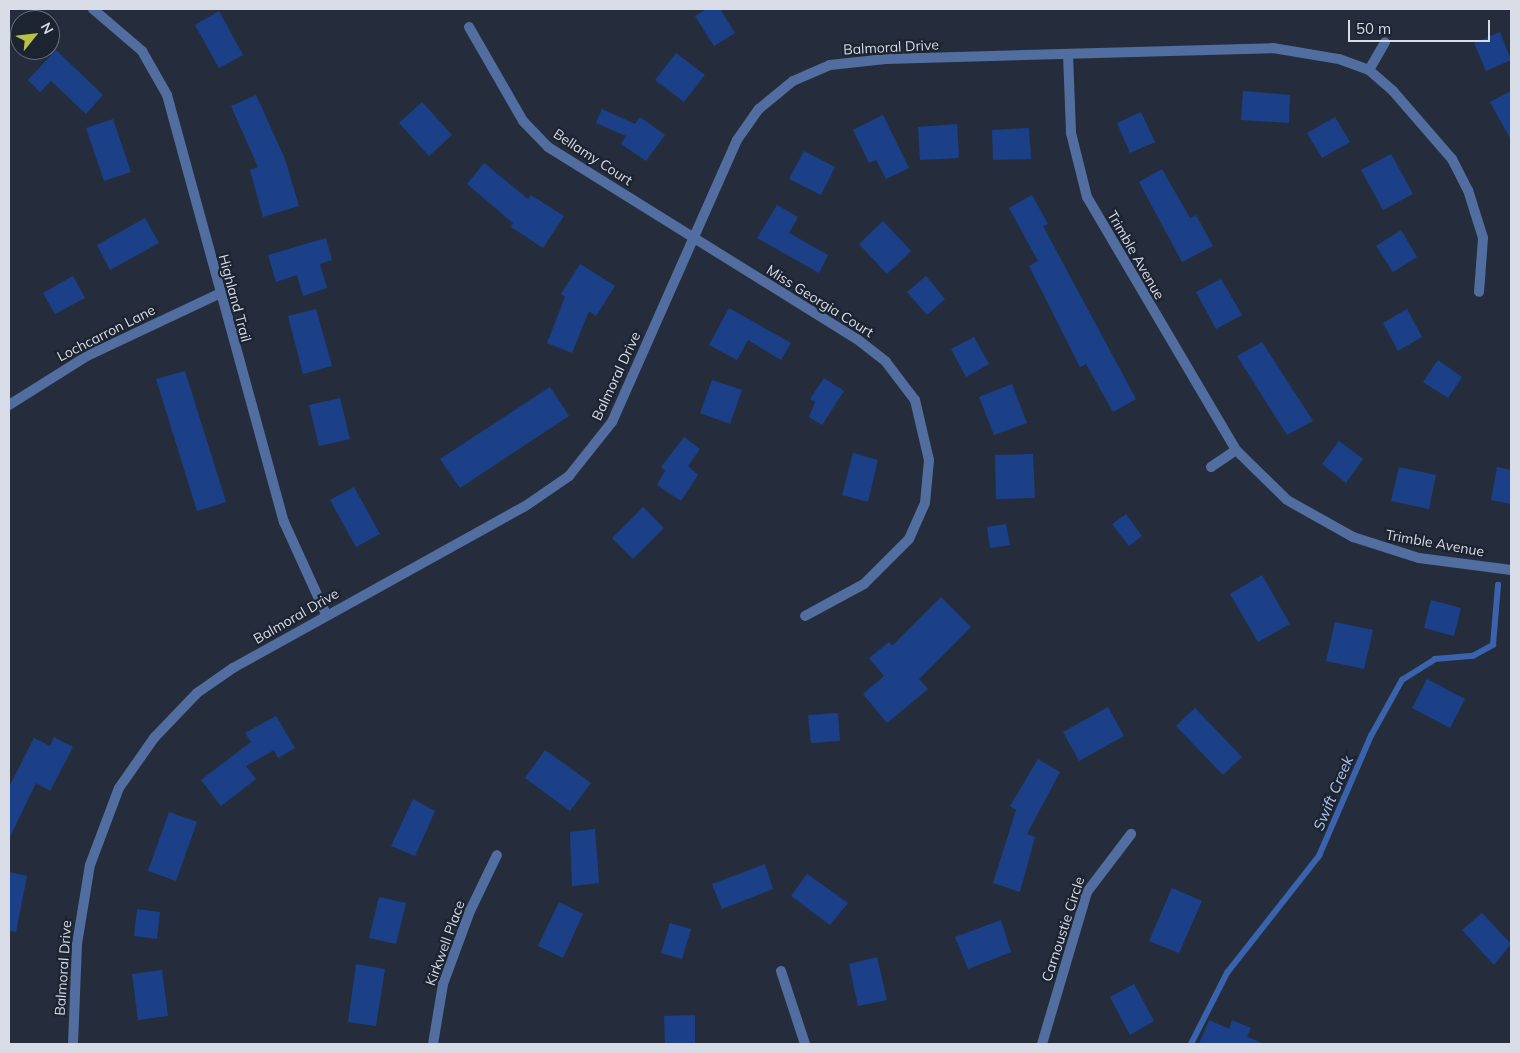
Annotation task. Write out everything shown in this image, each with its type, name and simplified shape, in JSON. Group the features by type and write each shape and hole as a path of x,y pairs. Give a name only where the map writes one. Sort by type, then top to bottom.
{"street":[{"name":"Highland Trail","path":"94,9 127,33 157,73 284,522 326,614"},
{"name":"Bellamy Court","path":"469,27 523,121 548,147 693,236"},
{"path":"1369,70 1384,42"},
{"name":"Balmoral Drive","path":"73,1044 73,989 82,898 103,825 127,775 154,738 197,693 326,614 524,507 569,476 612,422 693,236 748,121 774,95 811,72 857,61 1273,48 1339,59 1369,70 1437,137 1468,190 1483,238 1479,292"},
{"name":"Trimble Avenue","path":"1068,54 1071,134 1087,197 1236,450 1287,500 1354,538 1419,558 1511,570"},
{"name":"Miss Georgia Court","path":"693,236 857,338 903,382 922,416 928,439 928,483 909,539 864,584 805,616"},
{"name":"Lochcarron Lane","path":"9,405 87,356 219,294"},
{"path":"1211,467 1236,450"},
{"name":"Carnoustie Circle","path":"1042,1044 1087,892 1131,834"},
{"name":"Kirkwell Place","path":"433,1044 444,984 470,911 496,855"},
{"path":"781,971 805,1044"}],"building":[{"path":"707,9 720,9 735,33 714,46 695,16"},
{"path":"219,11 243,55 219,68 195,25"},
{"path":"1500,32 1511,60 1486,71 1474,43"},
{"path":"676,53 705,75 684,102 655,80"},
{"path":"60,54 103,95 86,114 51,81 40,92 28,80 47,60 60,60"},
{"path":"1243,91 1290,95 1289,123 1241,120"},
{"path":"1511,91 1511,140 1490,102"},
{"path":"256,95 285,159 299,206 263,217 250,170 258,167 231,106"},
{"path":"422,102 452,135 429,156 399,123"},
{"path":"602,109 635,124 640,117 665,135 646,161 621,144 626,136 596,123"},
{"path":"1141,112 1155,142 1130,153 1117,123"},
{"path":"883,115 909,168 886,179 876,160 869,163 853,130"},
{"path":"1335,117 1350,142 1322,158 1307,133"},
{"path":"113,119 131,172 104,181 86,128"},
{"path":"957,124 959,158 920,160 918,127"},
{"path":"1029,128 1031,159 993,160 992,130"},
{"path":"804,151 835,167 821,195 789,179"},
{"path":"1391,154 1413,194 1383,210 1361,170"},
{"path":"484,163 528,199 531,195 564,216 543,248 511,227 513,223 467,184"},
{"path":"1162,169 1190,218 1196,215 1213,246 1182,262 1139,182"},
{"path":"1032,195 1048,224 1043,226 1136,399 1113,412 1086,364 1080,367 1029,266 1038,261 1009,208"},
{"path":"777,205 798,217 789,233 828,255 819,273 757,238"},
{"path":"145,218 159,243 110,270 97,245"},
{"path":"883,221 911,251 887,274 859,244"},
{"path":"1401,230 1417,257 1393,272 1376,246"},
{"path":"326,238 332,260 320,264 327,288 303,296 297,275 276,282 268,255"},
{"path":"580,264 615,286 596,316 589,311 572,353 547,343 565,297 561,294"},
{"path":"73,276 85,298 55,314 43,293"},
{"path":"926,276 945,299 927,315 907,292"},
{"path":"1221,279 1242,315 1216,329 1196,292"},
{"path":"729,308 791,343 781,360 748,340 737,360 709,345"},
{"path":"316,309 332,366 303,374 288,316"},
{"path":"1407,309 1422,337 1398,351 1383,323"},
{"path":"974,337 989,364 966,377 951,349"},
{"path":"1262,342 1313,421 1287,435 1237,356"},
{"path":"1438,360 1462,377 1448,398 1423,382"},
{"path":"185,371 226,502 197,511 156,379"},
{"path":"824,378 844,391 822,425 809,417 815,402 810,399"},
{"path":"712,380 742,390 730,424 700,413"},
{"path":"1012,384 1027,423 994,435 979,397"},
{"path":"550,387 569,416 460,488 440,459"},
{"path":"340,398 350,439 319,446 309,405"},
{"path":"684,437 700,449 688,466 698,475 681,501 657,485 665,471 661,467"},
{"path":"1339,441 1363,459 1346,483 1322,464"},
{"path":"853,453 878,460 868,502 842,495"},
{"path":"1033,454 1035,498 996,499 995,455"},
{"path":"1399,467 1436,475 1429,509 1391,501"},
{"path":"1497,467 1511,470 1511,504 1491,500"},
{"path":"354,487 380,534 356,547 330,500"},
{"path":"643,507 664,528 633,559 612,538"},
{"path":"1126,514 1142,536 1129,546 1112,524"},
{"path":"1006,524 1010,545 990,548 987,527"},
{"path":"1262,575 1290,624 1258,642 1230,594"},
{"path":"941,597 971,627 919,679 928,689 887,723 863,694 884,676 869,658 889,642 892,646"},
{"path":"1431,600 1461,608 1454,636 1424,628"},
{"path":"1335,622 1373,630 1364,669 1326,661"},
{"path":"1427,679 1465,699 1450,728 1412,708"},
{"path":"1108,707 1124,736 1079,761 1063,732"},
{"path":"1195,708 1242,757 1223,775 1176,726"},
{"path":"838,713 840,741 811,743 808,715"},
{"path":"276,716 295,748 278,758 274,750 246,766 256,779 221,806 201,780 251,742 245,733"},
{"path":"54,737 73,747 50,791 36,783 9,839 9,787 34,738 50,746"},
{"path":"545,750 591,783 570,811 525,778"},
{"path":"1038,759 1060,772 1027,834 1035,837 1020,892 993,883 1016,810 1010,806"},
{"path":"413,799 435,811 415,856 391,846"},
{"path":"169,812 197,822 176,881 148,871"},
{"path":"595,829 599,883 572,886 570,832"},
{"path":"765,864 773,889 722,909 712,884"},
{"path":"9,872 27,876 16,932 9,931"},
{"path":"807,874 848,903 830,925 791,896"},
{"path":"1172,888 1202,901 1179,953 1149,941"},
{"path":"379,897 406,903 396,944 369,938"},
{"path":"559,902 583,914 563,958 538,946"},
{"path":"137,909 160,912 157,939 134,936"},
{"path":"1482,913 1511,944 1494,965 1462,930"},
{"path":"1001,920 1011,952 968,969 955,937"},
{"path":"670,923 691,929 682,959 661,953"},
{"path":"877,957 887,1000 858,1006 849,964"},
{"path":"356,964 385,969 376,1026 348,1022"},
{"path":"162,970 168,1016 138,1020 132,974"},
{"path":"1134,984 1154,1021 1130,1035 1110,997"},
{"path":"695,1015 695,1044 665,1044 664,1016"},
{"path":"1209,1020 1229,1029 1232,1020 1251,1028 1247,1037 1265,1044 1199,1044"}],"waterway":[{"name":"Swift Creek","path":"1191,1044 1227,973 1319,856 1371,736 1402,680 1435,659 1473,656 1493,645 1498,585"}]}
